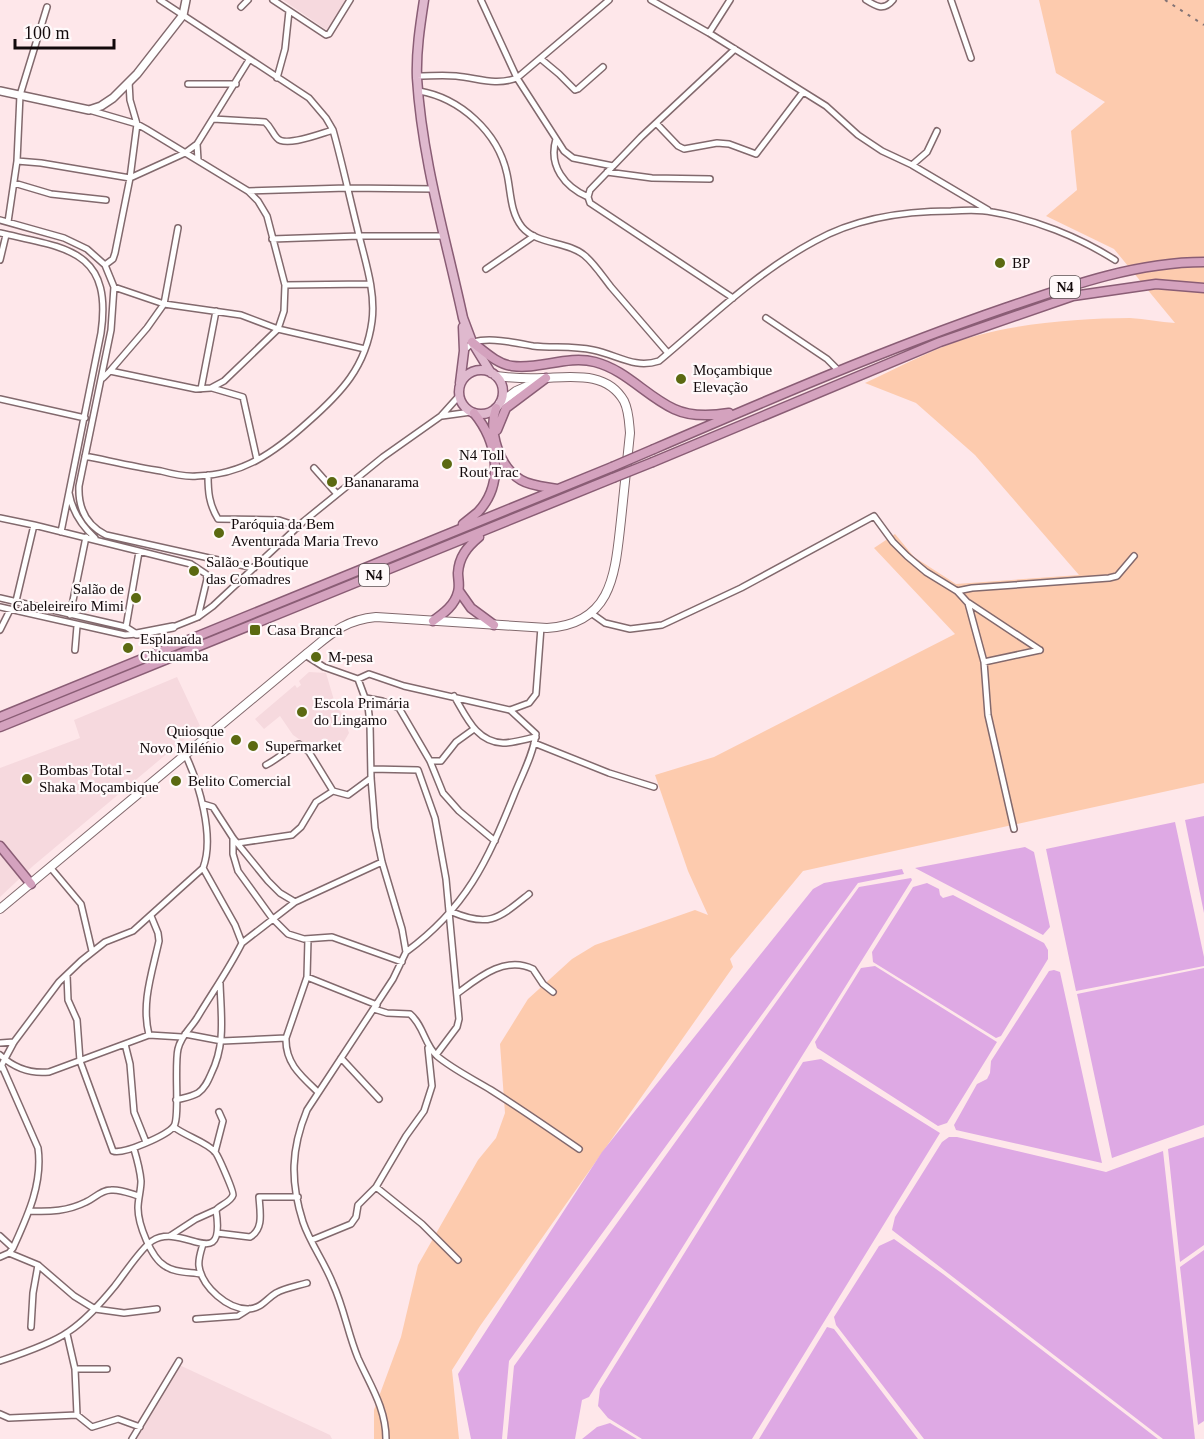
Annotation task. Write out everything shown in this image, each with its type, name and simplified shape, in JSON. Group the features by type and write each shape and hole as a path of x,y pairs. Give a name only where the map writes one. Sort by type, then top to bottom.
{"highway":[{"name":"N4","path":"0,717 958,324 1082,282 1136,269 1182,262 1204,262"},
{"name":"N4","path":"0,727 495,527 940,342 1074,296 1156,284 1204,288"},
{"path":"472,342 499,361 511,366 584,360 598,363 620,372 659,401 676,410 695,415 713,416 741,412"},
{"path":"497,445 498,426 506,408 546,378"},
{"path":"498,406 494,422 500,456 518,478 527,483 557,489"},
{"path":"456,530 483,505 492,489 494,477 494,452 482,423 472,412"},
{"path":"433,621 451,606 459,591 458,573 462,556 471,543 495,527"},
{"path":"459,591 471,608 494,625"},
{"path":"0,846 31,884"}],"main road":[{"path":"424,0 417,76 422,132 463,318 472,342 493,375 500,380 503,392 498,406"},
{"path":"463,318 464,351 460,391 462,403 472,412 486,414 516,390 546,378"},
{"path":"0,909 305,655 337,629 354,620 376,617 561,627 583,620 603,601 616,560 630,434 624,401 614,389 599,380 573,376 517,379 475,371 466,377 460,391"}],"street":[{"path":"85,456 181,475 208,475 238,470 279,448 333,400 350,380 365,349 372,320 370,284 333,130 326,118 309,98 160,0"},
{"path":"89,110 101,106 129,82 183,15 186,0"},
{"path":"242,8 248,0"},
{"path":"273,0 323,34 329,34 350,0"},
{"path":"481,0 517,78 564,151 573,158 613,166"},
{"path":"417,76 455,76 496,83 517,78 609,0"},
{"path":"651,0 709,33 826,106 858,135 882,152 912,165 990,211"},
{"path":"709,33 730,0"},
{"path":"866,0 881,8 886,8 893,0"},
{"path":"951,0 971,58"},
{"path":"8,222 14,183 20,95 47,7"},
{"path":"277,78 285,49 289,11"},
{"path":"733,298 590,203 588,197 590,190 613,166 735,49"},
{"path":"540,59 575,90 603,67"},
{"path":"16,161 130,178 185,153 197,144 249,60"},
{"path":"105,265 115,253 130,178 136,124 130,100 129,82"},
{"path":"188,84 236,84"},
{"path":"419,90 443,97 460,107 484,129 504,161 516,218 523,228 534,236 585,256 668,353"},
{"path":"0,91 89,110 136,124 248,191 258,201 267,216 285,285 284,311 278,329 225,381 211,388 201,389 110,371"},
{"path":"656,123 678,146 684,149 717,143 729,144 756,154 803,92"},
{"path":"213,119 265,122 271,126 276,137 281,141 294,141 333,130"},
{"path":"912,165 927,152 937,131"},
{"path":"556,140 553,157 557,168 575,192 588,197"},
{"path":"197,144 198,160"},
{"path":"608,172 652,178 710,179"},
{"path":"14,183 51,194 106,200"},
{"path":"248,191 347,188 434,189"},
{"path":"464,351 472,342 514,342 534,346 594,350 633,363 647,365 659,361 733,298 780,262 815,241 845,227 873,219 910,213 990,211 1006,214 1059,232 1116,260"},
{"path":"0,220 64,238 87,249 105,265 114,287 112,320 79,498 85,518 99,531 141,543 254,568"},
{"path":"102,379 147,328 164,304 178,228"},
{"path":"0,259 3,234 39,240 62,248 80,258 93,270 99,283 105,309 61,532"},
{"path":"272,239 445,236"},
{"path":"486,269 534,236"},
{"path":"285,285 370,284"},
{"path":"114,287 164,304 241,315 278,329 365,349"},
{"path":"201,389 216,311"},
{"path":"766,318 827,359 839,371"},
{"path":"211,388 243,397 257,460"},
{"path":"0,607 76,626 125,635 173,627 198,617 337,494 383,457 441,416 460,391"},
{"path":"0,399 85,418"},
{"path":"441,416 472,412"},
{"path":"314,468 337,494"},
{"path":"208,475 208,496 218,519 279,520 297,528"},
{"path":"69,488 70,501 77,517 96,540"},
{"path":"591,613 605,623 630,629 662,626 741,588 874,516 893,542 926,572 957,591 968,603 1040,650 984,662"},
{"path":"0,518 191,564 206,574 208,583 198,617"},
{"path":"16,601 34,525"},
{"path":"70,615 86,537"},
{"path":"126,627 139,552"},
{"path":"957,591 1109,578 1117,576 1134,556"},
{"path":"0,598 126,627 137,634"},
{"path":"968,603 984,662 988,716 1014,829"},
{"path":"0,630 10,610"},
{"path":"75,650 76,626"},
{"path":"510,710 529,703 536,694 541,627"},
{"path":"305,655 324,667 358,678 369,674 404,686 510,710 530,726 536,734 495,841 481,870 451,913 406,952 375,1007 307,1110 297,1134 294,1175 304,1222 334,1284 358,1357 382,1411 386,1439"},
{"path":"358,678 366,698 370,724 375,828 406,952"},
{"path":"454,696 474,729 483,737 503,743 535,740 609,773 654,787"},
{"path":"366,698 399,708 430,761 443,793 451,803 495,841"},
{"path":"430,761 441,761 456,742 474,729"},
{"path":"266,765 279,759 299,744 309,752 333,791 348,795 371,778"},
{"path":"2,1062 52,991 67,975 92,951 113,938 133,931 203,868 208,857 203,804 185,754"},
{"path":"371,769 418,770 435,818 451,913 459,1023 436,1055"},
{"path":"238,843 292,835 301,827 316,802 333,791"},
{"path":"203,804 213,807 233,838 280,893 295,902"},
{"path":"233,838 233,854 238,871 272,918 288,934 296,938 308,939 332,937 402,962"},
{"path":"67,975 68,999 77,1020 80,1061 113,1151 120,1153 134,1149 167,1134 174,1127 177,1121 176,1060 183,1035 220,981 242,943 295,902 382,862"},
{"path":"50,867 81,904 92,951"},
{"path":"203,868 235,925 242,943"},
{"path":"451,913 481,921 494,918 505,913 529,894"},
{"path":"149,1035 145,1009 159,941 151,916"},
{"path":"308,939 307,977 286,1038 287,1055 298,1073 318,1092"},
{"path":"458,993 490,970 521,965 533,969 543,984 553,992"},
{"path":"307,977 387,1013 410,1014 422,1030 428,1046 432,1079 424,1111 406,1136 376,1187 358,1205 356,1217 351,1224 312,1240"},
{"path":"176,1100 200,1092 216,1064 222,1041 220,981"},
{"path":"2,1062 37,1073 49,1072 149,1035 183,1035 222,1041 286,1038"},
{"path":"0,1043 14,1042"},
{"path":"125,1044 130,1064 134,1112 146,1142"},
{"path":"428,1046 461,1074 509,1101 579,1149"},
{"path":"341,1058 379,1099"},
{"path":"0,1257 11,1251 30,1211 39,1175 38,1148 2,1062"},
{"path":"216,1152 223,1121 219,1112"},
{"path":"170,1236 196,1219 216,1210 231,1198 234,1192 216,1152 174,1127"},
{"path":"134,1149 141,1179 139,1217 148,1244 160,1263 166,1267 201,1274"},
{"path":"376,1187 422,1224 458,1260"},
{"path":"30,1211 57,1212 76,1207 90,1201 101,1192 110,1190 139,1196"},
{"path":"217,1233 250,1237 257,1232 259,1227 259,1197 298,1197"},
{"path":"0,1361 67,1334 95,1309 153,1240 180,1236 203,1244 212,1243 217,1233 216,1210"},
{"path":"0,1236 11,1251 38,1265 74,1296 95,1309 124,1313 158,1309"},
{"path":"203,1244 199,1263 201,1274 215,1293 226,1302 236,1307 249,1309"},
{"path":"31,1327 33,1293 38,1265"},
{"path":"196,1319 238,1316 249,1309 263,1305 276,1293 307,1283"},
{"path":"67,1334 75,1369 77,1415"},
{"path":"132,1439 179,1361"},
{"path":"75,1369 107,1369"},
{"path":"0,1413 9,1418 77,1415 92,1427 118,1419 140,1427"}],"shaded area":[{"path":"283,0 352,0 331,33"},
{"path":"1039,0 1204,0 1204,783 803,871 730,959 733,967 480,1326 452,1370 459,1439 374,1439 374,1410 401,1337 418,1265 478,1160 496,1138 505,1113 500,1044 528,999 572,959 595,945 695,910 708,915 688,871 655,775 714,757 955,634 874,548 895,534 914,557 956,584 1079,575 975,455 916,403 865,383 950,344 996,331 1034,324 1093,319 1130,318 1175,323 1114,249 1046,216 1077,190 1071,131 1105,102 1056,73"},
{"name":"Escola Primária do Lingamo","path":"309,672 326,673 336,707 338,706 344,718 349,733 339,750 315,750 293,735 280,716 264,729 255,719 295,685 297,688 301,685 299,681"},
{"path":"177,677 200,726 33,866 0,897 0,768 80,738 74,720"},
{"path":"1204,816 1204,913 1185,820"},
{"path":"1175,822 1204,966 1076,991 1046,849"},
{"path":"1025,847 1034,852 1050,927 1043,935 915,868"},
{"path":"902,869 904,874 858,883 509,1361 502,1439 471,1439 458,1374 602,1152 813,889 824,883"},
{"path":"911,878 912,880 589,1397 582,1400 575,1439 507,1439 514,1366 859,887"},
{"path":"927,883 939,889 943,898 953,895 1044,943 1048,950 1048,959 1001,1036 996,1038 873,962 872,952 913,887"},
{"path":"875,966 997,1042 947,1123 938,1126 817,1048 815,1042 861,968"},
{"path":"1204,968 1204,1125 1112,1158 1077,994"},
{"path":"1049,971 1060,972 1102,1163 956,1130 954,1125 977,1084 987,1079 991,1061"},
{"path":"821,1059 940,1133 752,1439 642,1439 608,1418 598,1406 600,1389 803,1062"},
{"path":"949,1137 1106,1172 1163,1151 1195,1439 1163,1439 892,1230 895,1217 942,1142"},
{"path":"1204,1137 1204,1245 1180,1262 1168,1149"},
{"path":"894,1239 1158,1439 924,1439 836,1325 834,1317 879,1246"},
{"path":"1204,1250 1204,1421 1198,1425 1180,1267"},
{"path":"827,1327 834,1329 918,1439 759,1439"},
{"path":"175,1363 330,1435 332,1439 129,1439"},
{"path":"610,1423 637,1439 582,1439 597,1427"}],"railway":[{"path":"1165,0 1204,25"}],"place":[{"name":"BP","path":"1000,263"},
{"name":"Moçambique Elevação","path":"681,379"},
{"name":"N4 Toll Rout Trac","path":"447,464"},
{"name":"Bananarama","path":"332,482"},
{"name":"Paróquia da Bem Aventurada Maria Trevo","path":"219,533"},
{"name":"Salão e Boutique das Comadres","path":"194,571"},
{"name":"Salão de Cabeleireiro Mimi","path":"136,598"},
{"name":"Casa Branca","path":"255,630"},
{"name":"Esplanada Chicuamba","path":"128,648"},
{"name":"M-pesa","path":"316,657"},
{"name":"Escola Primária do Lingamo","path":"302,712"},
{"name":"Quiosque Novo Milénio","path":"236,740"},
{"name":"Supermarket","path":"253,746"},
{"name":"Bombas Total - Shaka Moçambique","path":"27,779"},
{"name":"Belito Comercial","path":"176,781"}]}
